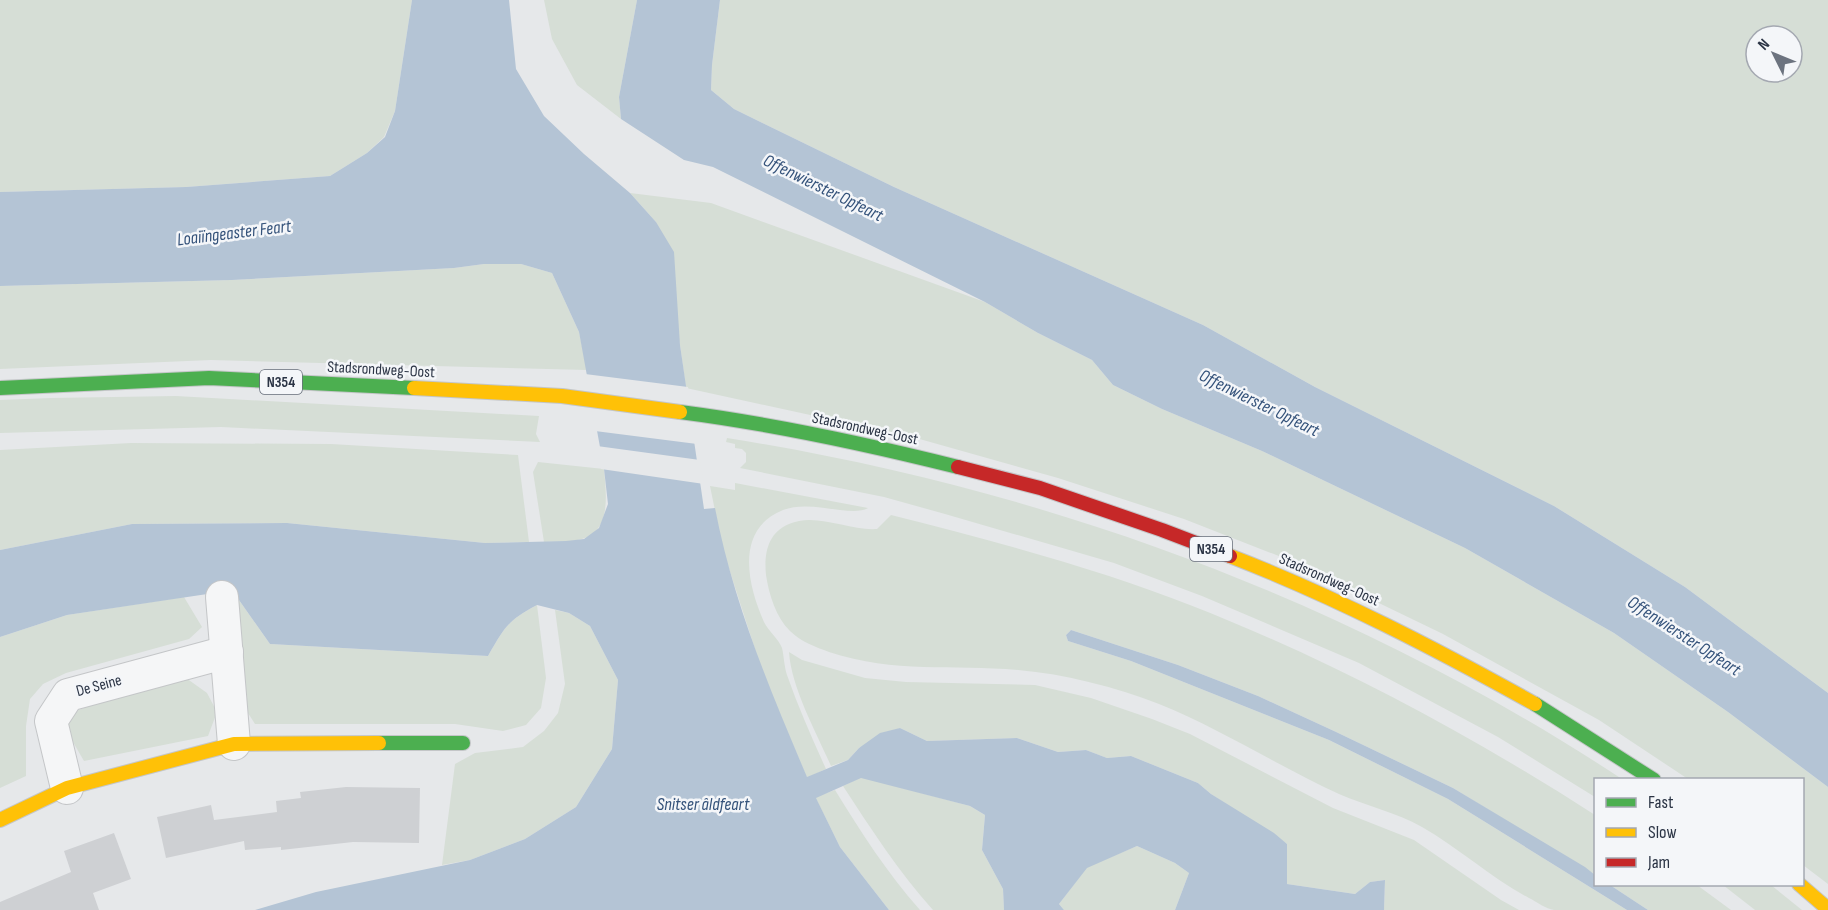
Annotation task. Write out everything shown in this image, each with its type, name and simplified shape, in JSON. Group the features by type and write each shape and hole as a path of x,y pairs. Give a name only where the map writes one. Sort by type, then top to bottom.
{"main road":[{"name":"Stadsrondweg-Oost","path":"0,388 209,378 562,396 728,418 883,448 1040,488 1162,530 1282,576 1352,607 1480,673 1543,708 1651,778"},
{"path":"0,820 67,788 234,744 463,743"},
{"path":"1800,886 1828,909"}],"street":[{"path":"222,597 234,744"},
{"name":"De Seine","path":"67,788 51,721 68,695 227,652"}],"shaded area":[{"path":"0,0 412,0 395,111 384,137 367,153 330,176 186,187 0,192"},
{"path":"544,0 637,0 619,97 621,119 577,85 552,39"},
{"path":"720,0 1828,0 1828,693 1685,587 1554,506 1315,387 1203,325 894,187 734,109 711,90"},
{"path":"630,193 711,203 985,302 1038,333 1092,360 1113,385 1162,409 1262,451 1465,548 1614,633 1728,712 1828,787 1828,884 1804,866 1804,778 1686,778 1599,720 1443,634 1294,562 1184,519 1058,478 916,438 686,388 656,222"},
{"path":"484,264 521,264 552,273 579,332 587,370 211,360 0,369 0,286 232,280 454,268"},
{"path":"176,396 539,416 536,434 540,442 221,427 0,433 0,400"},
{"path":"727,438 847,460 964,488 1080,521 1193,561 1304,606 1413,658 1519,715 1620,778 1594,778 1594,796 1498,737 1359,663 1202,596 1114,563 884,497 740,468 746,462 746,453 742,449 735,448 735,444 726,442"},
{"path":"131,443 331,444 518,455 529,542 485,543 287,523 132,524 0,550 0,450"},
{"path":"538,462 604,469 605,510 603,519 592,535 573,541 544,542 533,472"},
{"path":"735,483 868,508 851,511 806,506 783,510 768,519 757,530 751,544 750,575 758,607 766,625 782,648 791,687 826,769 807,778 763,674 723,550 710,486 735,490"},
{"path":"891,515 1055,559 1173,599 1299,651 1360,680 1480,745 1594,814 1594,874 1453,788 1258,696 1178,665 1071,630 1066,635 1068,641 1131,661 1329,740 1448,799 1627,910 1554,910 1548,908 1515,890 1436,835 1412,822 1339,794 1182,714 1125,692 1090,682 1036,672 877,663 829,652 794,635 777,612 767,583 768,545 776,533 789,524 810,520 877,529"},
{"path":"232,596 239,600 270,644 488,656 508,626 537,605 546,678 541,708 526,725 503,731 455,724 255,724 241,702"},
{"path":"184,597 202,627 189,639 66,673 43,684 30,699 26,726 26,776 0,788 0,637 67,615"},
{"path":"555,610 569,613 590,626 618,680 612,749 576,807 525,839 470,860 442,865 455,764 475,753 523,747 544,731 558,713 565,684"},
{"path":"789,652 802,660 865,678 906,682 1035,685 1091,698 1152,719 1190,734 1333,808 1414,840 1519,910 1384,910 1385,880 1370,882 1355,894 1287,884 1287,844 1198,783 1131,756 1107,758 1086,750 1058,752 1017,738 927,741 900,728 859,748 848,760 831,766 799,695"},
{"path":"186,678 207,693 217,712 208,736 84,761 73,742 67,722 71,713 99,702"},
{"path":"861,777 970,806 985,815 982,850 1003,889 1004,910 933,910 897,865 843,786"},
{"path":"835,790 885,867 920,910 889,910 840,847 815,797"},
{"path":"1137,846 1175,863 1189,873 1175,910 1064,910 1059,904 1087,867"},
{"path":"1612,886 1698,886 1731,910 1648,910"},
{"path":"1724,886 1772,886 1802,910 1755,910"}],"water":[{"path":"412,0 509,0 516,69 544,116 630,193 656,222 674,252 680,345 704,509 715,508 742,611 766,678 807,777 848,760 859,748 880,733 900,728 927,741 1017,738 1058,752 1086,750 1107,758 1131,756 1198,783 1211,794 1274,833 1287,844 1287,884 1355,894 1370,882 1385,880 1384,910 1175,910 1189,873 1175,863 1137,846 1087,868 1059,904 1064,910 1004,910 1003,889 982,850 985,815 970,806 861,778 816,798 840,847 889,910 255,910 316,892 470,860 525,839 576,807 612,749 618,680 590,626 569,613 537,605 508,626 488,656 270,644 239,600 232,596 214,593 67,615 0,637 0,550 132,524 287,523 485,543 584,539 599,528 608,504 604,469 579,332 552,273 521,264 484,264 454,268 232,280 0,286 0,192 186,187 330,176 367,153 385,137 395,111"},
{"name":"Offenwierster Opfeart","path":"637,0 720,0 711,90 734,109 894,187 1203,325 1315,387 1554,506 1685,587 1828,693 1828,787 1728,712 1614,633 1465,548 1262,451 1162,409 1113,385 1092,360 1038,333 985,302 713,167 684,160 621,119 619,97"},
{"path":"1071,630 1178,665 1258,696 1334,731 1453,788 1585,867 1594,874 1594,886 1612,886 1648,910 1627,910 1448,799 1329,740 1131,661 1068,641 1066,635"}],"pier":[{"path":"585,374 688,387 697,444 595,431"},
{"path":"597,446 700,460 704,484 601,469"}],"building":[{"path":"346,787 420,788 419,843 353,842 281,850 281,847 245,850 244,841 166,858 157,817 211,805 214,820 277,812 276,801 301,798 300,792"},
{"path":"114,833 131,879 93,893 99,910 0,910 0,902 71,872 64,851"}],"traffic: fast":[{"path":"0,388 209,378 414,388"},
{"path":"680,412 819,435 958,467"},
{"path":"1535,704 1651,778"},
{"path":"379,743 463,743"}],"traffic: slow":[{"path":"414,388 562,396 680,412"},
{"path":"1230,556 1385,625 1535,704"},
{"path":"0,820 67,788 234,744 379,743"},
{"path":"1801,886 1828,909"}],"traffic: jam":[{"path":"958,467 1040,488 1230,556"}],"water label":[{"name":"Loaiïngeaster Feart","path":"234,233"},
{"name":"Snitser âldfeart","path":"703,804"}]}
